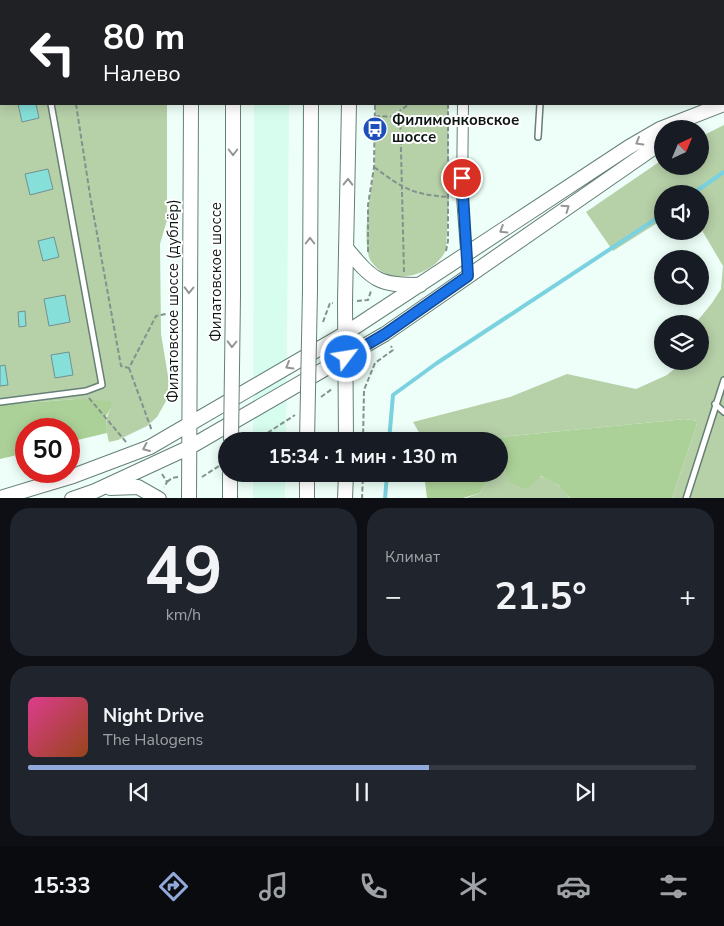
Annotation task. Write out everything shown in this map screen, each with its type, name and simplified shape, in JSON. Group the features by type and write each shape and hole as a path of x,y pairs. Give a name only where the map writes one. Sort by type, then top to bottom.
{"main road":[{"name":"Филатовское шоссе (дублёр)","path":"189,498 191,105"},
{"name":"Филатовское шоссе","path":"231,432 233,105"},
{"path":"308,432 311,105"},
{"path":"346,432 345,302 349,105"},
{"path":"0,498 73,476 150,447 346,333 645,138 678,122 720,106"},
{"path":"697,120 720,106"},
{"path":"95,491 190,448 385,334 654,148"},
{"path":"346,248 367,272 377,280 394,285 421,285"},
{"path":"230,482 230,498"},
{"path":"307,482 307,498"},
{"path":"345,498 346,482"},
{"path":"72,498 118,487 138,487 159,498"}],"street":[{"path":"463,105 462,197 468,276"}],"lane":[{"path":"0,402 86,391 102,385 51,105"},
{"path":"538,137 540,105"},
{"path":"686,498 724,380"},
{"path":"715,404 724,412"}],"path":[{"path":"76,105 90,195 121,366 129,368"},
{"path":"369,260 368,205 374,167 375,105"},
{"path":"405,276 400,111 408,105"},
{"path":"442,258 448,241 448,105"},
{"path":"375,116 400,117"},
{"path":"374,167 402,187 420,195 462,197"},
{"path":"322,326 330,304 368,300 377,280"},
{"path":"153,432 129,368 156,316 166,314"},
{"path":"363,432 364,390 375,364 393,350"},
{"path":"86,391 90,401 120,433 129,447"},
{"path":"362,498 363,482"}],"shaded area":[{"path":"0,105 167,105 167,220 160,244 161,334 169,382 166,401 157,417 147,426 118,440 109,442 106,420 111,408 76,399 0,405"},
{"path":"254,105 289,105 286,432 253,432"},
{"path":"375,105 448,105 449,197 446,250 433,266 413,275 393,276 383,272 375,266 369,257 366,237 375,161"},
{"path":"724,125 724,498 672,498 698,421 685,419 508,436 508,432 419,432 413,422 510,397 567,374 636,389 667,375 673,370 709,370 709,315 702,315 721,289 723,266 708,240 709,185 654,185 654,225 613,251 586,212 654,165 654,175 709,175 709,132"},
{"path":"508,468 550,480 565,491 569,498 466,498 480,493 486,482 508,482"},
{"path":"253,482 285,482 285,498 253,498"}],"green space":[{"path":"76,399 111,401 111,408 106,416 107,433 80,439 80,418 15,418 15,456 0,459 0,405"},
{"path":"685,419 698,421 672,498 570,498 558,485 541,476 527,489 510,483 508,478 508,436"},
{"path":"425,482 486,482 480,493 463,498 427,498"}],"building":[{"path":"18,105 36,105 39,118 22,122"},
{"path":"48,169 53,189 30,195 25,174"},
{"path":"54,237 59,257 43,261 38,241"},
{"path":"65,295 70,322 49,326 44,299"},
{"path":"25,311 26,326 19,327 18,312"},
{"path":"69,352 73,375 55,378 51,355"},
{"path":"5,365 8,385 0,386 0,366"}],"waterway":[{"path":"705,185 724,172"},
{"path":"390,432 393,395 437,363 654,220"},
{"path":"385,498 386,482"}],"place":[{"name":"Филимонковское шоссе","path":"375,129"}],"route":[{"path":"346,357 385,334 468,276 462,178"}]}
